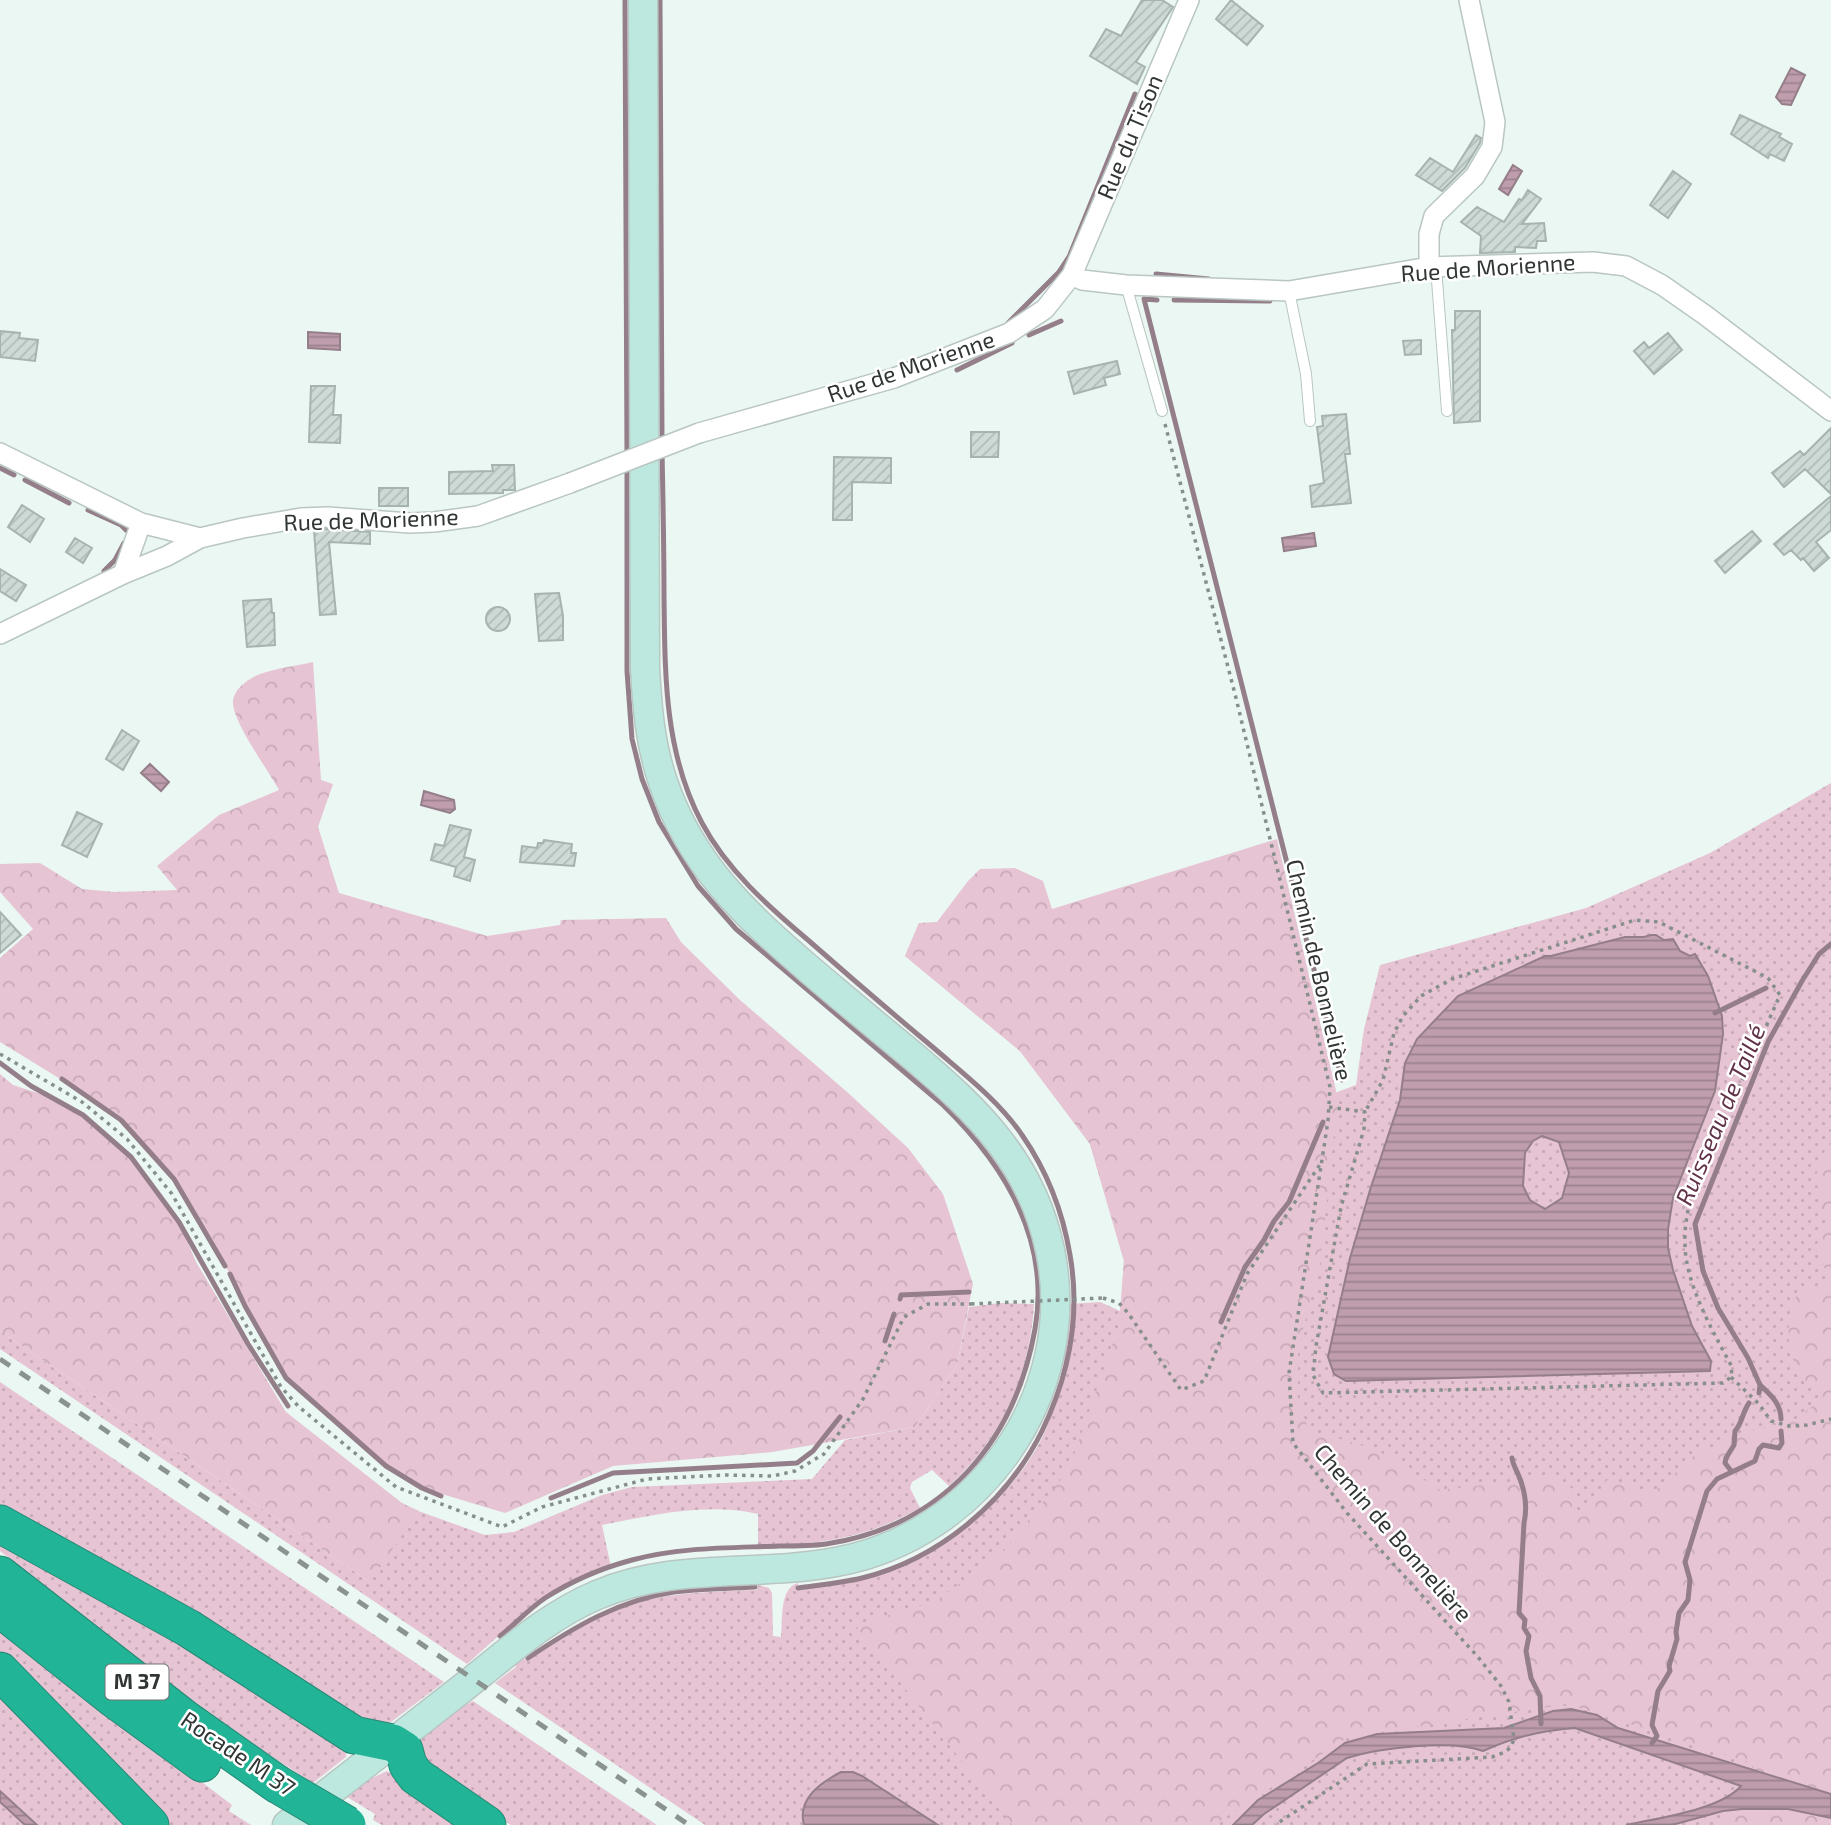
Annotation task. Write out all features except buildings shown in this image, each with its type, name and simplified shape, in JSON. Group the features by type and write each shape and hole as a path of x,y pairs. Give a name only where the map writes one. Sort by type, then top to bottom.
{"highway":[{"path":"0,1524 188,1628 354,1735 393,1743 404,1750 408,1765 416,1776 487,1825"},
{"name":"Rocade M 37","path":"0,1575 185,1719 265,1791 298,1825"},
{"name":"Rocade M 37","path":"0,1608 122,1705 265,1791 347,1825"},
{"path":"0,1671 150,1825"}],"main road":[{"path":"287,1825 538,1629 566,1611 611,1589 649,1578 683,1573 839,1562 897,1544 922,1531 963,1502 996,1469 1011,1449 1036,1400 1050,1353 1055,1304 1051,1252 1036,1204 1015,1162 992,1129 962,1098 735,902 695,851 662,778 650,725 645,667 643,0"}],"street":[{"name":"Rue du Tison","path":"1072,275 1189,0"},
{"path":"1433,267 1429,234 1434,216 1475,176 1492,147 1495,122 1469,0"},
{"name":"Rue de Morienne","path":"0,453 141,523 200,538 301,519 328,517 410,523 434,522 478,516 699,433 894,378 1009,333 1045,309 1072,275 1082,280 1126,285 1289,291 1433,267 1592,262 1626,266 1662,285 1831,411"},
{"path":"122,574 141,523"},
{"path":"0,635 200,538"}],"lane":[{"path":"1433,267 1447,411"},
{"path":"1126,285 1162,411"},
{"path":"1289,291 1306,374 1310,421"}],"path":[{"name":"Chemin de Bonnelière","path":"1162,411 1331,1087 1289,1373 1293,1443 1347,1513 1478,1657 1501,1686 1509,1702 1513,1720 1514,1740 1505,1752 1492,1757 1367,1764 1275,1825"},
{"path":"1635,920 1659,922 1768,978 1780,995 1691,1195 1686,1223 1684,1246 1691,1280 1732,1367 1731,1377 1723,1383 1323,1393 1313,1375 1316,1346 1341,1207 1364,1129 1365,1112 1383,1080 1394,1033 1402,1016 1421,996 1465,975 1635,920"},
{"path":"0,1054 82,1102 127,1139 172,1194 281,1387 299,1407 396,1487 502,1527 542,1507 647,1479 724,1475 773,1476 795,1471 824,1454 863,1399 904,1317 928,1304 1103,1298 1119,1303 1128,1313 1181,1390 1204,1381 1247,1274 1321,1162"},
{"path":"1329,1107 1365,1112"},
{"path":"1731,1377 1759,1404 1771,1421 1789,1426 1831,1419"}],"green space":[{"path":"313,662 321,780 333,784 318,827 339,893 487,936 560,925 561,920 666,918 681,942 740,1000 908,1148 943,1194 973,1284 957,1365 915,1427 772,1452 613,1466 505,1513 422,1488 386,1466 286,1378 230,1274 174,1179 121,1119 0,1042 0,958 33,929 0,892 0,864 40,863 82,889 115,892 177,890 157,866 219,815 279,790 239,723 233,704 235,694 246,682 260,674"},
{"path":"1831,783 1831,1825 938,1825 862,1776 846,1772 825,1780 813,1793 805,1809 804,1825 705,1825 495,1683 516,1667 515,1664 523,1659 528,1660 597,1617 644,1600 757,1590 758,1585 769,1588 772,1593 773,1636 781,1637 783,1606 792,1586 798,1583 798,1588 861,1578 918,1557 946,1541 996,1500 1018,1476 1035,1451 1057,1396 1066,1349 1070,1304 1100,1302 1120,1311 1124,1261 1090,1144 1020,1051 905,956 919,923 1329,1095 1356,1085 1364,1029 1380,965 1586,908 1710,853"},
{"path":"1277,839 1338,1099 1320,1264 1298,1349 1298,1401 1310,1433 1377,1450 1440,1490 1552,1477 1575,1490 1578,1520 1608,1479 1653,1493 1695,1455 1757,1429 1794,1420 1822,1399 1797,1370 1790,1350 1789,1320 1799,1290 1831,1281 1831,1825 1718,1825 1755,1764 1567,1704 1348,1737 1214,1825 1012,1825 855,1625 936,1601 1006,1549 1069,1469 1120,1322 1124,1261 1090,1144 1020,1051 905,956 919,923 937,922 980,869 1015,868 1043,881 1052,909"},
{"path":"0,1074 13,1085 62,1101 83,1115 131,1157 179,1222 196,1262 286,1412 402,1503 419,1511 370,1582 0,1331"},
{"path":"1831,1144 1831,1281 1815,1249 1827,1218 1815,1178 1826,1147"},
{"path":"1000,1303 1034,1304 1031,1331 1019,1381 1010,1404 984,1447 949,1486 932,1470 912,1482 910,1488 920,1508 879,1527 842,1538 758,1547 758,1514 738,1511 680,1511 602,1525 611,1567 570,1586 534,1608 467,1664 0,1349 0,1331 370,1582 402,1503 485,1535 514,1532 602,1495 632,1487 812,1479 845,1440 915,1427 957,1365 969,1307"},
{"path":"0,1382 444,1682 387,1725 379,1728 0,1510"},
{"path":"0,1531 346,1748 346,1757 313,1783 272,1757 154,1671 0,1551"},
{"path":"0,1628 232,1805 229,1811 251,1825 157,1825 0,1661"},
{"path":"0,1686 136,1825 0,1825"},
{"path":"473,1701 657,1825 511,1825 429,1772 419,1742 423,1735 436,1723"},
{"path":"387,1771 478,1825 382,1825 373,1820 375,1814 347,1797 372,1778"}],"shaded area":[{"path":"1791,68 1805,75 1791,105 1782,104 1776,97"},
{"path":"1513,165 1522,171 1508,195 1499,189"},
{"path":"308,332 340,334 340,350 308,348"},
{"path":"1314,533 1316,546 1284,551 1282,538"},
{"path":"150,764 169,782 161,791 141,773"},
{"path":"424,791 454,800 455,809 450,813 421,805"},
{"path":"1656,935 1664,940 1673,939 1680,951 1690,956 1695,954 1708,976 1722,1016 1723,1034 1715,1091 1673,1198 1668,1229 1668,1248 1673,1270 1692,1326 1711,1361 1710,1371 1346,1381 1334,1374 1328,1357 1350,1258 1400,1100 1405,1063 1417,1039 1458,996 1545,956 1625,937","holes":["1542,1136 1559,1142 1569,1173 1562,1198 1545,1209 1530,1200 1523,1186 1525,1153 1533,1141"]},
{"path":"1571,1709 1597,1715 1618,1728 1831,1794 1831,1818 1788,1809 1742,1809 1723,1811 1672,1825 1626,1825 1704,1807 1719,1801 1741,1786 1575,1728 1528,1735 1483,1751 1469,1747 1434,1745 1377,1751 1347,1758 1252,1825 1233,1825 1258,1800 1345,1743 1377,1734 1504,1728 1553,1711"},
{"path":"841,1772 853,1772 862,1776 938,1825 804,1825 804,1807 807,1800 825,1781"},
{"path":"0,1791 37,1825 25,1825 0,1802"}],"waterway":[{"path":"625,0 627,455"},
{"path":"660,0 662,441"},
{"path":"1060,274 1135,94"},
{"path":"1008,323 1059,272"},
{"path":"1156,274 1209,279"},
{"path":"1157,300 1144,299 1342,1080"},
{"path":"1174,300 1270,301"},
{"path":"1029,335 1061,321"},
{"path":"957,370 1012,343"},
{"path":"662,451 665,654 669,712 680,769 702,823 723,856 763,900 970,1079 1013,1123 1031,1149 1053,1193 1067,1239 1073,1278 1073,1323 1066,1367 1059,1389 1042,1431 1027,1457 990,1504 944,1542 918,1557 862,1578 798,1588"},
{"path":"500,1636 545,1598 587,1576 621,1563 687,1550 826,1544 868,1534 906,1519 939,1498 967,1472 991,1442 1010,1408 1025,1370 1035,1329 1038,1296 1036,1264 1029,1234 1017,1205 985,1151 942,1104 736,929 698,886 659,822 642,779 632,739 627,671 627,465"},
{"path":"0,468 14,475"},
{"path":"25,480 69,503"},
{"path":"88,510 126,530"},
{"path":"104,571 115,560 124,543"},
{"name":"Ruisseau de Taillé","path":"1759,1393 1760,1385 1748,1358 1718,1308 1703,1271 1695,1224 1768,1042 1819,954 1831,944"},
{"path":"1715,1013 1766,988"},
{"path":"0,1063 31,1086 83,1115 131,1157 179,1222 248,1344 288,1406"},
{"path":"62,1079 121,1120 174,1179 225,1266"},
{"path":"1221,1322 1245,1267 1289,1202 1323,1122"},
{"path":"230,1274 286,1378 386,1466 441,1496"},
{"path":"900,1299 901,1295 969,1292"},
{"path":"885,1341 894,1314"},
{"name":"Ruisseau de Taillé","path":"1760,1385 1777,1404 1781,1419"},
{"name":"Ruisseau de Taillé","path":"1732,1472 1725,1463 1726,1458 1734,1445 1735,1431 1749,1403"},
{"path":"551,1498 613,1473 797,1463 813,1451 840,1417"},
{"name":"Ruisseau de Taillé","path":"1652,1743 1657,1736 1652,1725 1658,1691 1670,1671 1679,1613 1688,1600 1690,1580 1685,1562 1707,1491 1717,1479 1755,1461 1763,1445 1779,1448 1782,1443 1781,1431"},
{"path":"1512,1458 1526,1504 1519,1613 1525,1620 1524,1628 1529,1636 1526,1651 1531,1678 1540,1696 1541,1724"},
{"path":"528,1658 598,1616 634,1601 684,1591 755,1587"}],"railway":[{"path":"0,1359 689,1825"}]}
